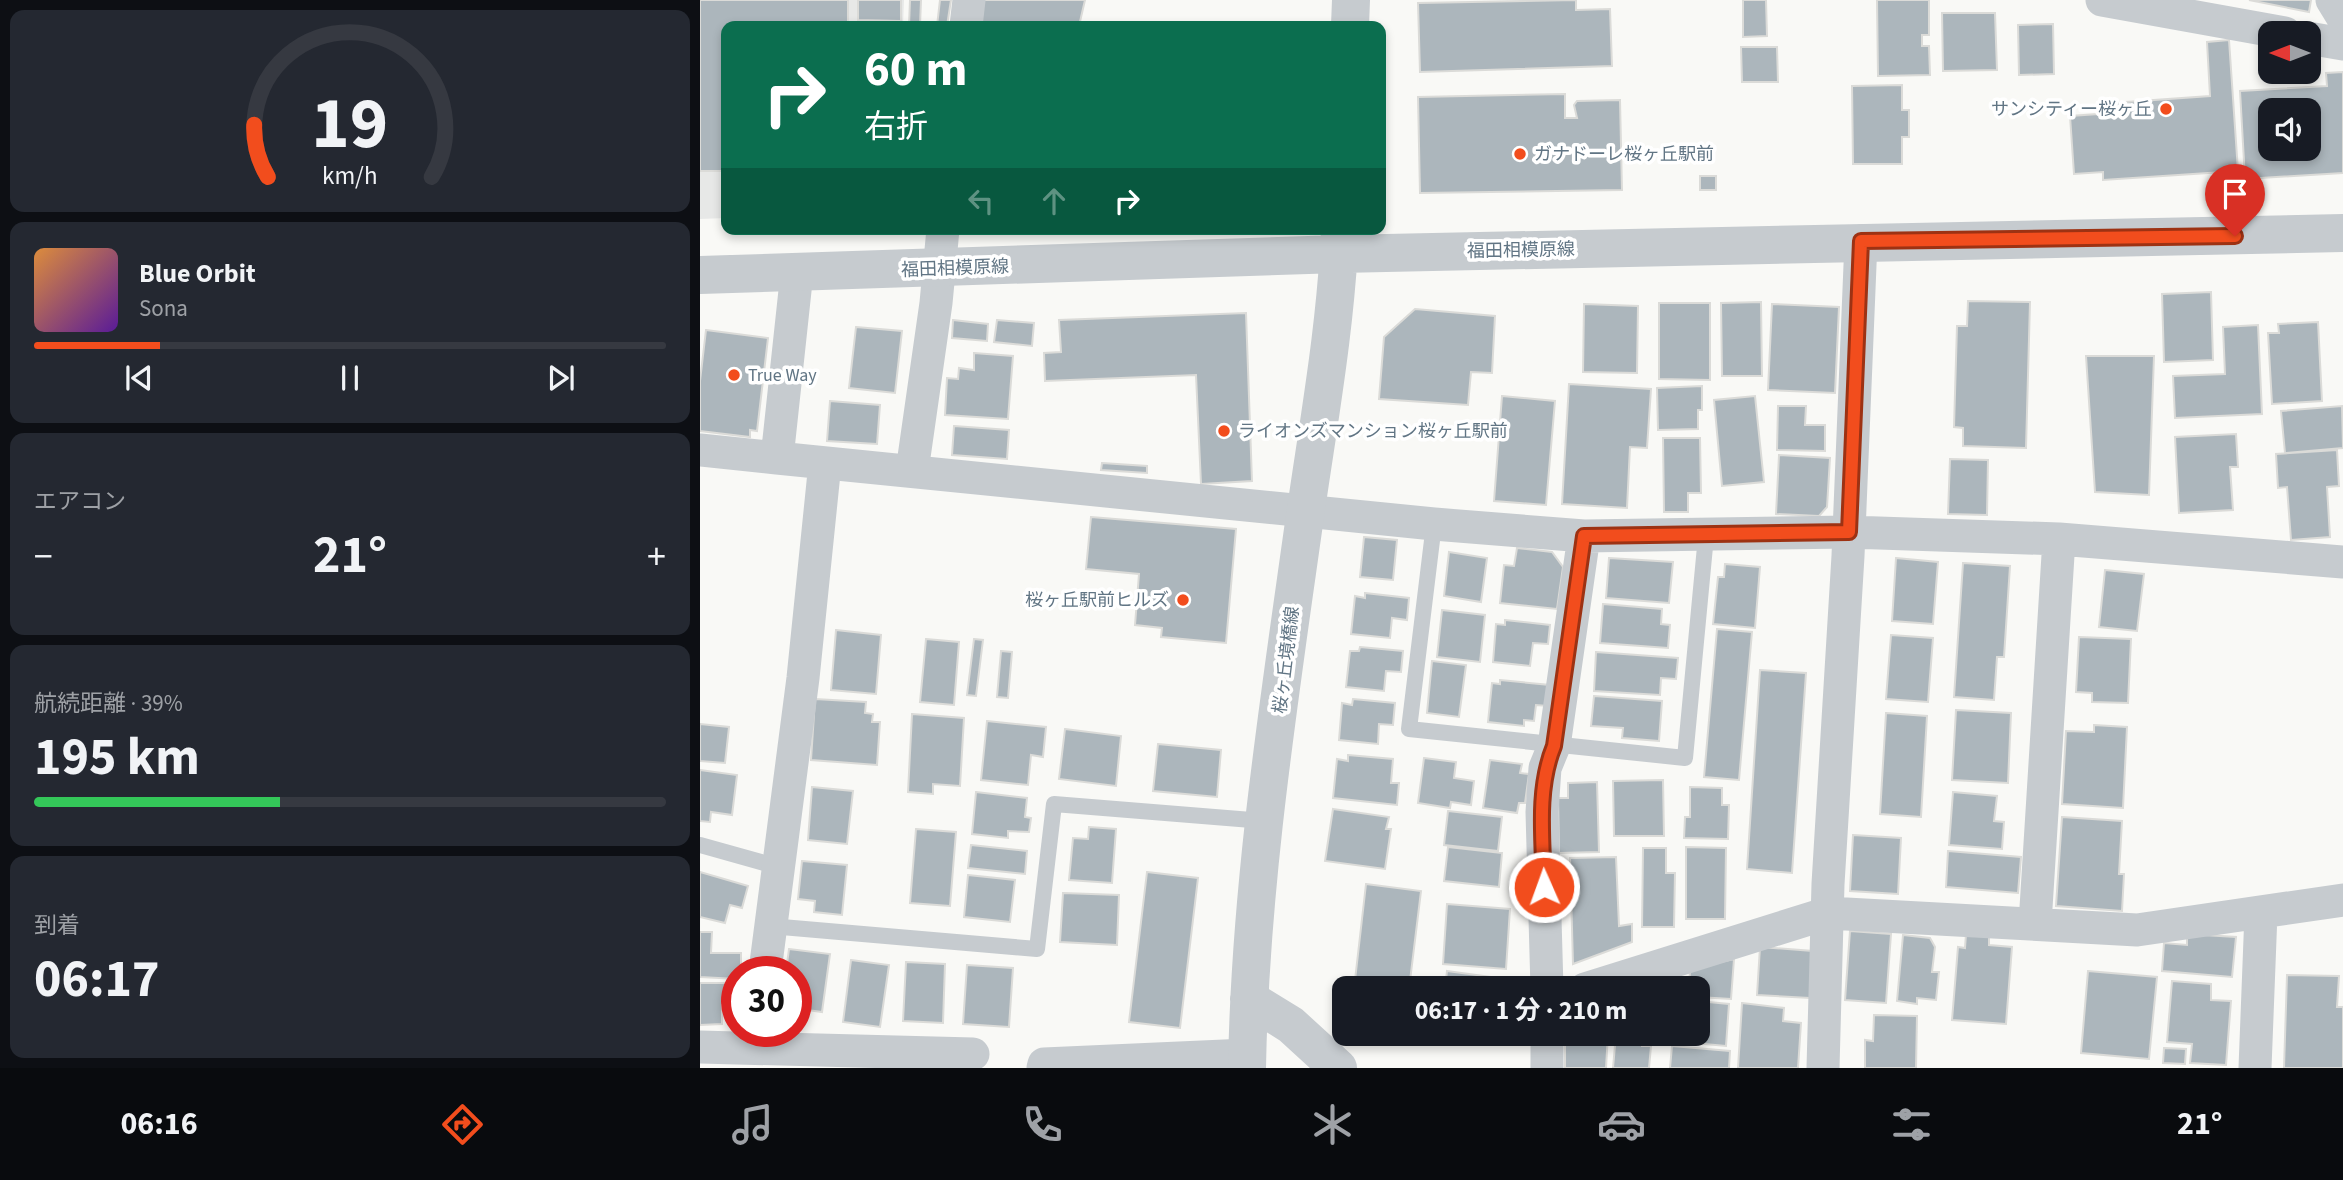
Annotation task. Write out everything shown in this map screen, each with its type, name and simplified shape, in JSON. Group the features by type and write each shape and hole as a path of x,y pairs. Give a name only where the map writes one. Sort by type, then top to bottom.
{"street":[{"path":"967,21 969,0"},
{"path":"1350,21 1351,0"},
{"path":"2102,0 2258,28"},
{"path":"2332,0 2343,18"},
{"path":"2321,40 2343,44"},
{"name":"福田相模原線","path":"700,275 938,268 1340,242 1861,241 2343,233"},
{"path":"912,471 942,235"},
{"path":"1823,1068 1828,913 1849,532 1861,241"},
{"name":"桜ヶ丘境橋線","path":"1247,1061 1249,999 1265,821 1340,242"},
{"path":"777,458 797,272"},
{"path":"700,450 1434,524 1584,536 1849,532 2059,539 2343,562"},
{"path":"767,956 825,463"},
{"path":"1547,976 1542,811 1545,768 1554,746 1584,536"},
{"path":"2035,924 2059,539"},
{"path":"1627,976 1828,913 2137,930 2343,900"},
{"path":"2255,1068 2261,913"},
{"path":"1249,999 1291,1025 1338,1068"},
{"path":"812,1044 973,1054"},
{"path":"700,1047 721,1045"},
{"path":"1547,1046 1547,1068"},
{"path":"1044,1068 1044,1064 1247,1061"}],"lane":[{"path":"1434,524 1409,729 1685,758 1706,536"},
{"path":"770,926 1037,949 1054,804 1265,821"},
{"path":"700,845 779,866"}],"shaded area":[{"path":"700,0 904,0 903,21 721,21 721,218 700,219"}],"building":[{"path":"700,0 848,0 848,21 721,21 721,171 700,171"},
{"path":"858,0 901,0 901,21 858,20"},
{"path":"910,0 921,0 920,21 909,21"},
{"path":"940,0 951,0 948,21 938,21"},
{"path":"984,0 1085,0 1080,21 981,21"},
{"path":"1576,0 1576,10 1610,9 1612,66 1420,72 1418,3"},
{"path":"1743,0 1766,0 1767,36 1743,37"},
{"path":"1877,0 1929,0 1929,35 1922,35 1922,46 1929,46 1930,75 1878,76"},
{"path":"2249,0 2311,0 2309,12"},
{"path":"1942,13 1995,13 1997,70 1943,71"},
{"path":"2053,24 2054,74 2019,75 2018,25"},
{"name":"サンシティー桜ヶ丘","path":"2229,40 2238,171 2103,180 2103,172 2074,174 2070,116 2098,114 2098,104 2210,96 2207,42"},
{"path":"1741,47 1777,47 1778,82 1742,82"},
{"path":"2343,72 2343,173 2245,179 2240,91 2327,86 2326,73"},
{"path":"1902,85 1902,110 1909,110 1909,137 1902,137 1902,164 1853,164 1852,86"},
{"name":"ガナドーレ桜ヶ丘駅前","path":"1565,94 1565,118 1577,118 1574,105 1577,101 1620,100 1622,190 1420,193 1418,97"},
{"path":"1700,176 1716,176 1716,190 1700,190"},
{"path":"2211,292 2213,360 2164,362 2162,294"},
{"path":"1968,301 2030,302 2026,448 1963,446 1963,428 1954,427 1957,326 1967,326"},
{"path":"1761,302 1762,376 1722,376 1721,303"},
{"path":"1659,303 1710,303 1710,380 1659,379"},
{"path":"1584,304 1638,306 1637,373 1583,372"},
{"path":"1772,304 1839,307 1835,393 1768,390"},
{"path":"1415,309 1495,316 1492,373 1471,372 1468,405 1379,399 1384,337"},
{"name":"ライオンズマンション桜ヶ丘駅前","path":"1246,313 1252,481 1201,484 1196,375 1045,381 1044,353 1061,352 1059,320"},
{"path":"953,320 988,324 987,341 952,338"},
{"path":"997,320 1034,323 1032,346 994,342"},
{"path":"2318,322 2322,401 2272,404 2268,333 2279,333 2278,324"},
{"path":"2258,325 2262,414 2175,418 2173,376 2225,374 2223,327"},
{"path":"856,327 902,331 895,393 849,388"},
{"path":"706,330 768,338 757,431 750,430 750,437 700,431 700,381"},
{"path":"974,353 1013,356 1008,419 945,415 947,378 958,379 959,368 974,370"},
{"path":"2086,356 2154,356 2149,495 2095,492"},
{"path":"1569,384 1651,389 1647,448 1630,447 1627,508 1562,504"},
{"path":"1702,386 1702,410 1698,410 1698,429 1658,430 1657,388"},
{"path":"1502,396 1555,401 1546,505 1494,501"},
{"path":"1755,396 1764,482 1722,486 1714,400"},
{"path":"830,401 880,405 877,444 827,441"},
{"path":"1778,406 1806,406 1805,425 1825,425 1825,451 1777,450"},
{"path":"2342,406 2343,448 2285,453 2281,411"},
{"path":"954,426 1009,430 1007,459 952,455"},
{"path":"2236,434 2238,467 2230,467 2233,510 2179,513 2175,437"},
{"path":"1663,438 1700,438 1701,493 1688,493 1688,512 1664,512"},
{"path":"2337,450 2339,486 2327,487 2330,537 2291,540 2287,487 2278,488 2276,454"},
{"path":"1779,455 1830,458 1827,507 1819,516 1776,514"},
{"path":"1950,459 1988,460 1987,515 1948,514"},
{"path":"1102,463 1147,466 1147,473 1101,470"},
{"name":"桜ヶ丘駅前ヒルズ","path":"1091,517 1236,529 1226,643 1161,637 1162,628 1135,625 1139,574 1086,569"},
{"path":"1364,537 1397,540 1393,580 1360,577"},
{"path":"1517,548 1552,552 1563,567 1557,609 1500,603 1504,565 1514,566"},
{"path":"1449,552 1487,558 1481,602 1444,596"},
{"path":"1609,558 1673,562 1669,603 1606,598"},
{"path":"1896,558 1938,562 1933,624 1892,621"},
{"path":"1963,563 2010,566 2004,657 1997,657 1994,700 1954,697"},
{"path":"1725,564 1760,567 1755,628 1713,624 1718,577 1724,577"},
{"path":"2105,570 2144,574 2137,631 2099,627"},
{"path":"1365,593 1409,598 1407,620 1392,618 1390,638 1351,634 1355,596 1365,598"},
{"path":"1603,604 1662,609 1661,624 1670,625 1668,648 1600,643"},
{"path":"1442,610 1485,615 1480,662 1437,657"},
{"path":"1505,620 1550,625 1548,644 1533,643 1530,666 1493,662 1496,624 1505,625"},
{"path":"1717,629 1752,632 1739,780 1704,777"},
{"path":"836,630 881,635 876,694 831,690"},
{"path":"1891,635 1933,638 1928,702 1886,699"},
{"path":"2079,637 2131,639 2128,703 2092,702 2092,693 2076,692"},
{"path":"926,639 959,642 954,705 920,702"},
{"path":"974,639 983,640 976,696 967,695"},
{"path":"1360,647 1403,651 1401,672 1386,671 1384,691 1346,687 1350,651 1359,651"},
{"path":"1001,651 1012,652 1008,698 997,697"},
{"path":"1596,652 1678,658 1676,679 1661,678 1660,695 1594,691"},
{"path":"1432,661 1466,665 1459,717 1427,713"},
{"path":"1760,670 1806,673 1792,873 1747,869"},
{"path":"1500,680 1550,685 1548,706 1536,705 1534,721 1524,720 1524,726 1488,722 1492,683 1500,684"},
{"path":"1594,696 1662,701 1659,741 1622,738 1623,728 1591,726"},
{"path":"815,699 866,702 865,713 873,714 872,722 880,722 877,765 811,760"},
{"path":"1353,699 1395,703 1393,725 1379,724 1378,744 1339,740 1342,703 1352,705"},
{"path":"1956,710 2011,713 2008,783 1952,780"},
{"path":"1886,713 1927,716 1921,817 1880,814"},
{"path":"912,714 964,718 960,786 933,784 933,794 908,792"},
{"path":"987,721 1046,727 1043,757 1031,755 1028,785 981,780"},
{"path":"700,724 729,727 725,763 700,761"},
{"path":"2094,725 2127,727 2123,808 2062,804 2066,731 2094,732"},
{"path":"1065,729 1121,736 1116,786 1059,779"},
{"path":"1158,744 1221,750 1217,797 1153,791"},
{"path":"1348,755 1393,759 1391,783 1399,783 1397,805 1333,798 1337,759 1348,761"},
{"path":"1424,758 1456,762 1454,778 1474,781 1471,805 1451,802 1450,808 1418,803"},
{"path":"1490,760 1522,764 1520,773 1529,774 1525,803 1519,803 1517,813 1483,808"},
{"path":"700,770 737,775 732,815 711,812 710,822 700,821"},
{"path":"1663,780 1664,836 1614,836 1613,781"},
{"path":"1597,782 1599,852 1559,853 1558,798 1568,798 1568,783"},
{"path":"812,787 853,791 847,844 808,840"},
{"path":"1690,787 1722,788 1722,805 1729,805 1728,839 1684,838 1685,817 1690,817"},
{"path":"976,792 1027,798 1025,817 1031,818 1029,832 1008,831 1008,838 972,834"},
{"path":"1953,792 1997,796 1994,821 2004,822 2002,849 1949,845"},
{"path":"1333,809 1389,817 1386,829 1391,829 1385,869 1325,861"},
{"path":"1448,811 1502,817 1498,851 1444,845"},
{"path":"2062,817 2122,821 2119,874 2124,874 2122,911 2056,906"},
{"path":"1089,827 1116,829 1112,883 1069,880 1073,838 1088,839"},
{"path":"916,829 956,832 950,906 910,903"},
{"path":"1853,835 1901,838 1898,894 1850,891"},
{"path":"971,845 1027,851 1025,874 968,868"},
{"path":"1448,847 1502,853 1499,887 1444,881"},
{"path":"1686,847 1726,848 1725,919 1686,919"},
{"path":"1643,848 1666,848 1666,873 1675,873 1674,927 1642,927"},
{"path":"1948,851 2021,857 2018,893 1946,887"},
{"path":"1616,857 1619,926 1632,924 1632,942 1573,964 1570,858"},
{"path":"802,861 847,865 842,915 814,912 815,901 798,899"},
{"path":"700,872 748,886 742,908 730,905 725,923 700,917"},
{"path":"1147,872 1198,878 1180,1028 1129,1022"},
{"path":"968,875 1015,880 1010,922 964,917"},
{"path":"1366,884 1421,891 1411,976 1355,976"},
{"path":"1063,893 1119,895 1117,945 1060,942"},
{"path":"1447,904 1510,909 1506,969 1443,964"},
{"path":"1850,931 1891,934 1886,1003 1845,1000"},
{"path":"700,932 712,932 711,953 741,953 741,956 721,956 721,978 700,977"},
{"path":"1966,934 1989,935 1989,945 2012,947 2006,1024 1952,1020 1958,947 1965,948"},
{"path":"2187,934 2236,937 2232,977 2162,971 2164,943 2187,945"},
{"path":"1903,935 1930,938 1935,947 1932,972 1939,972 1936,1000 1917,998 1917,1004 1897,1001"},
{"path":"1760,947 1813,951 1810,998 1757,995"},
{"path":"789,949 830,954 822,1012 812,1011 812,956 788,956"},
{"path":"1734,959 1731,999 1710,998 1710,976 1690,976 1690,969"},
{"path":"851,960 889,965 880,1027 843,1022"},
{"path":"906,962 945,964 943,1023 903,1021"},
{"path":"967,965 1013,968 1009,1027 963,1024"},
{"path":"1447,971 1484,976 1446,976"},
{"path":"2088,971 2157,977 2149,1059 2081,1053"},
{"path":"2287,975 2339,976 2337,1007 2343,1007 2343,1068 2284,1068"},
{"path":"2172,981 2211,984 2211,1000 2231,1001 2226,1065 2190,1063 2192,1044 2167,1042"},
{"path":"700,983 721,983 721,1024 700,1025"},
{"path":"1710,1002 1729,1004 1726,1046 1710,1045"},
{"path":"1742,1003 1784,1008 1783,1021 1801,1023 1798,1068 1738,1068"},
{"path":"1874,1015 1917,1016 1916,1068 1865,1068 1865,1040 1873,1041"},
{"path":"1565,1046 1607,1046 1606,1068 1565,1068"},
{"path":"1615,1046 1651,1046 1649,1068 1613,1068"},
{"path":"1672,1046 1730,1051 1729,1068 1670,1068"},
{"path":"2164,1048 2186,1049 2185,1064 2163,1063"}],"place":[{"name":"サンシティー桜ヶ丘","path":"2166,109"},
{"name":"ガナドーレ桜ヶ丘駅前","path":"1520,154"},
{"name":"True Way","path":"734,375"},
{"name":"ライオンズマンション桜ヶ丘駅前","path":"1224,431"},
{"name":"桜ヶ丘駅前ヒルズ","path":"1183,600"}],"route":[{"path":"1544,887 1542,811 1545,768 1554,746 1584,536 1849,532 1861,241 2020,241 2235,236"}]}
